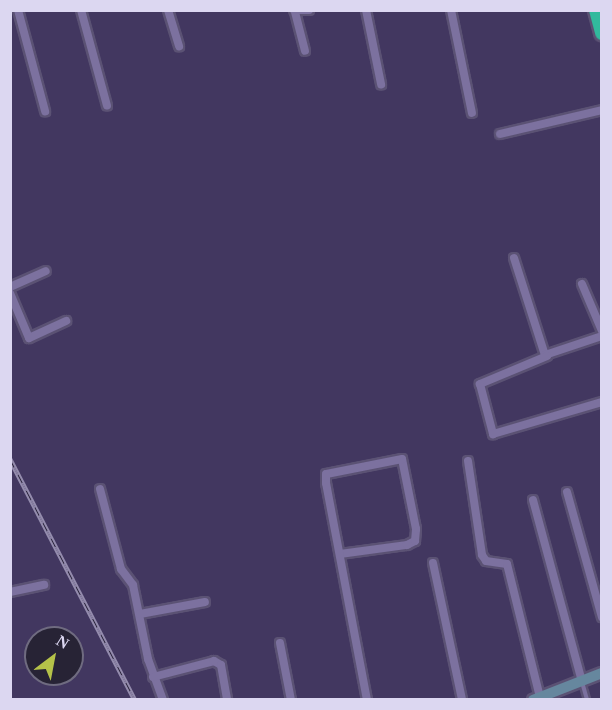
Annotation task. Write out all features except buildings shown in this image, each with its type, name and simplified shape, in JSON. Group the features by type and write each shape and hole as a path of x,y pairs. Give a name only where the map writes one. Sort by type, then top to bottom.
{"highway":[{"path":"596,10 602,33"}],"main road":[{"path":"536,698 602,673"}],"street":[{"path":"18,10 45,111"},
{"path":"81,10 107,106"},
{"path":"168,10 179,46"},
{"path":"305,51 294,11 309,10"},
{"path":"366,10 381,84"},
{"path":"451,10 472,113"},
{"path":"500,134 602,110"},
{"path":"514,258 541,349 547,356"},
{"path":"10,286 46,271"},
{"path":"582,284 602,333 481,383 493,434 602,402"},
{"path":"10,293 29,338 66,321"},
{"path":"340,554 407,545 415,540 414,518 402,459 326,474 340,554 368,699"},
{"path":"468,461 482,555 486,561 507,563 536,698"},
{"path":"100,489 121,568 132,583 153,677 163,699"},
{"path":"567,492 602,616"},
{"path":"532,500 582,681"},
{"path":"433,563 462,699"},
{"path":"10,592 44,585"},
{"path":"140,614 206,602"},
{"path":"280,643 291,699"},
{"path":"153,677 214,661 221,665 227,699"}],"lane":[{"path":"582,681 587,699"}],"railway":[{"path":"10,459 135,700"}]}
